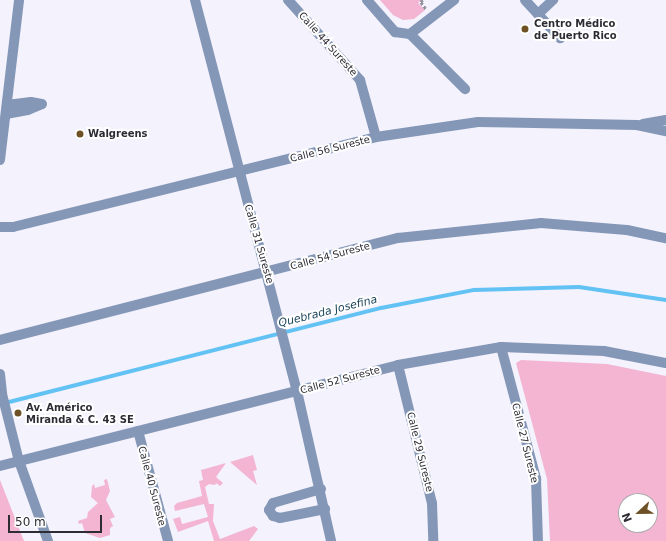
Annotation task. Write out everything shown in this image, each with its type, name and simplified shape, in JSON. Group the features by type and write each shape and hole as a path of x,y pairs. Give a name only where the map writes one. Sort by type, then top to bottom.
{"street":[{"path":"0,160 19,0"},
{"name":"Calle 31 Sureste","path":"195,0 238,172 281,326 321,489 331,541"},
{"name":"Calle 44 Sureste","path":"288,0 360,80 376,137"},
{"path":"367,0 395,32 410,34 465,89"},
{"path":"410,34 454,0"},
{"path":"525,0 560,38"},
{"path":"538,14 553,0"},
{"path":"7,109 28,110 42,104"},
{"path":"637,125 666,120"},
{"name":"Calle 56 Sureste","path":"0,227 13,227 376,137 478,122 637,125 666,131"},
{"name":"Calle 54 Sureste","path":"0,340 398,238 541,223 627,230 666,238"},
{"name":"Calle 52 Sureste","path":"0,466 398,365 501,347 604,351 666,363"},
{"name":"Calle 27 Sureste","path":"501,347 536,479 538,541"},
{"name":"Calle 29 Sureste","path":"398,365 432,504 433,541"},
{"path":"0,374 6,413 19,461 48,541"},
{"name":"Calle 40 Sureste","path":"138,431 168,541"},
{"path":"321,489 273,503 269,510 273,516 280,518 325,509"}],"path":[{"path":"423,0 421,2 427,10 423,14"}],"shaded area":[{"path":"380,0 421,0 418,3 425,10 414,19 403,20 393,15"},
{"path":"521,360 607,364 666,376 666,541 550,541 547,479 516,363"},
{"path":"253,455 257,470 253,471 257,485 230,462"},
{"path":"226,463 216,477 223,483 220,486 216,483 215,485 209,484 205,487 209,504 214,504 213,521 220,539 254,526 258,529 249,541 214,541 208,521 178,532 173,519 180,517 182,524 208,517 204,504 175,511 174,506 177,503 202,496 199,481 203,480 201,470"},
{"path":"107,479 110,491 106,500 115,517 110,519 113,526 110,528 110,535 100,538 85,533 82,523 79,524 78,521 87,518 88,512 98,503 91,497 92,486 94,484 95,488 105,485 104,480"},
{"path":"0,480 24,541 0,541"}],"waterway":[{"name":"Quebrada Josefina","path":"5,403 381,308 474,290 579,287 666,300"}],"place":[{"name":"Centro Médico de Puerto Rico","path":"525,29"},
{"name":"Walgreens","path":"80,134"},
{"name":"Av. Américo Miranda & C. 43 SE","path":"18,413"}]}
